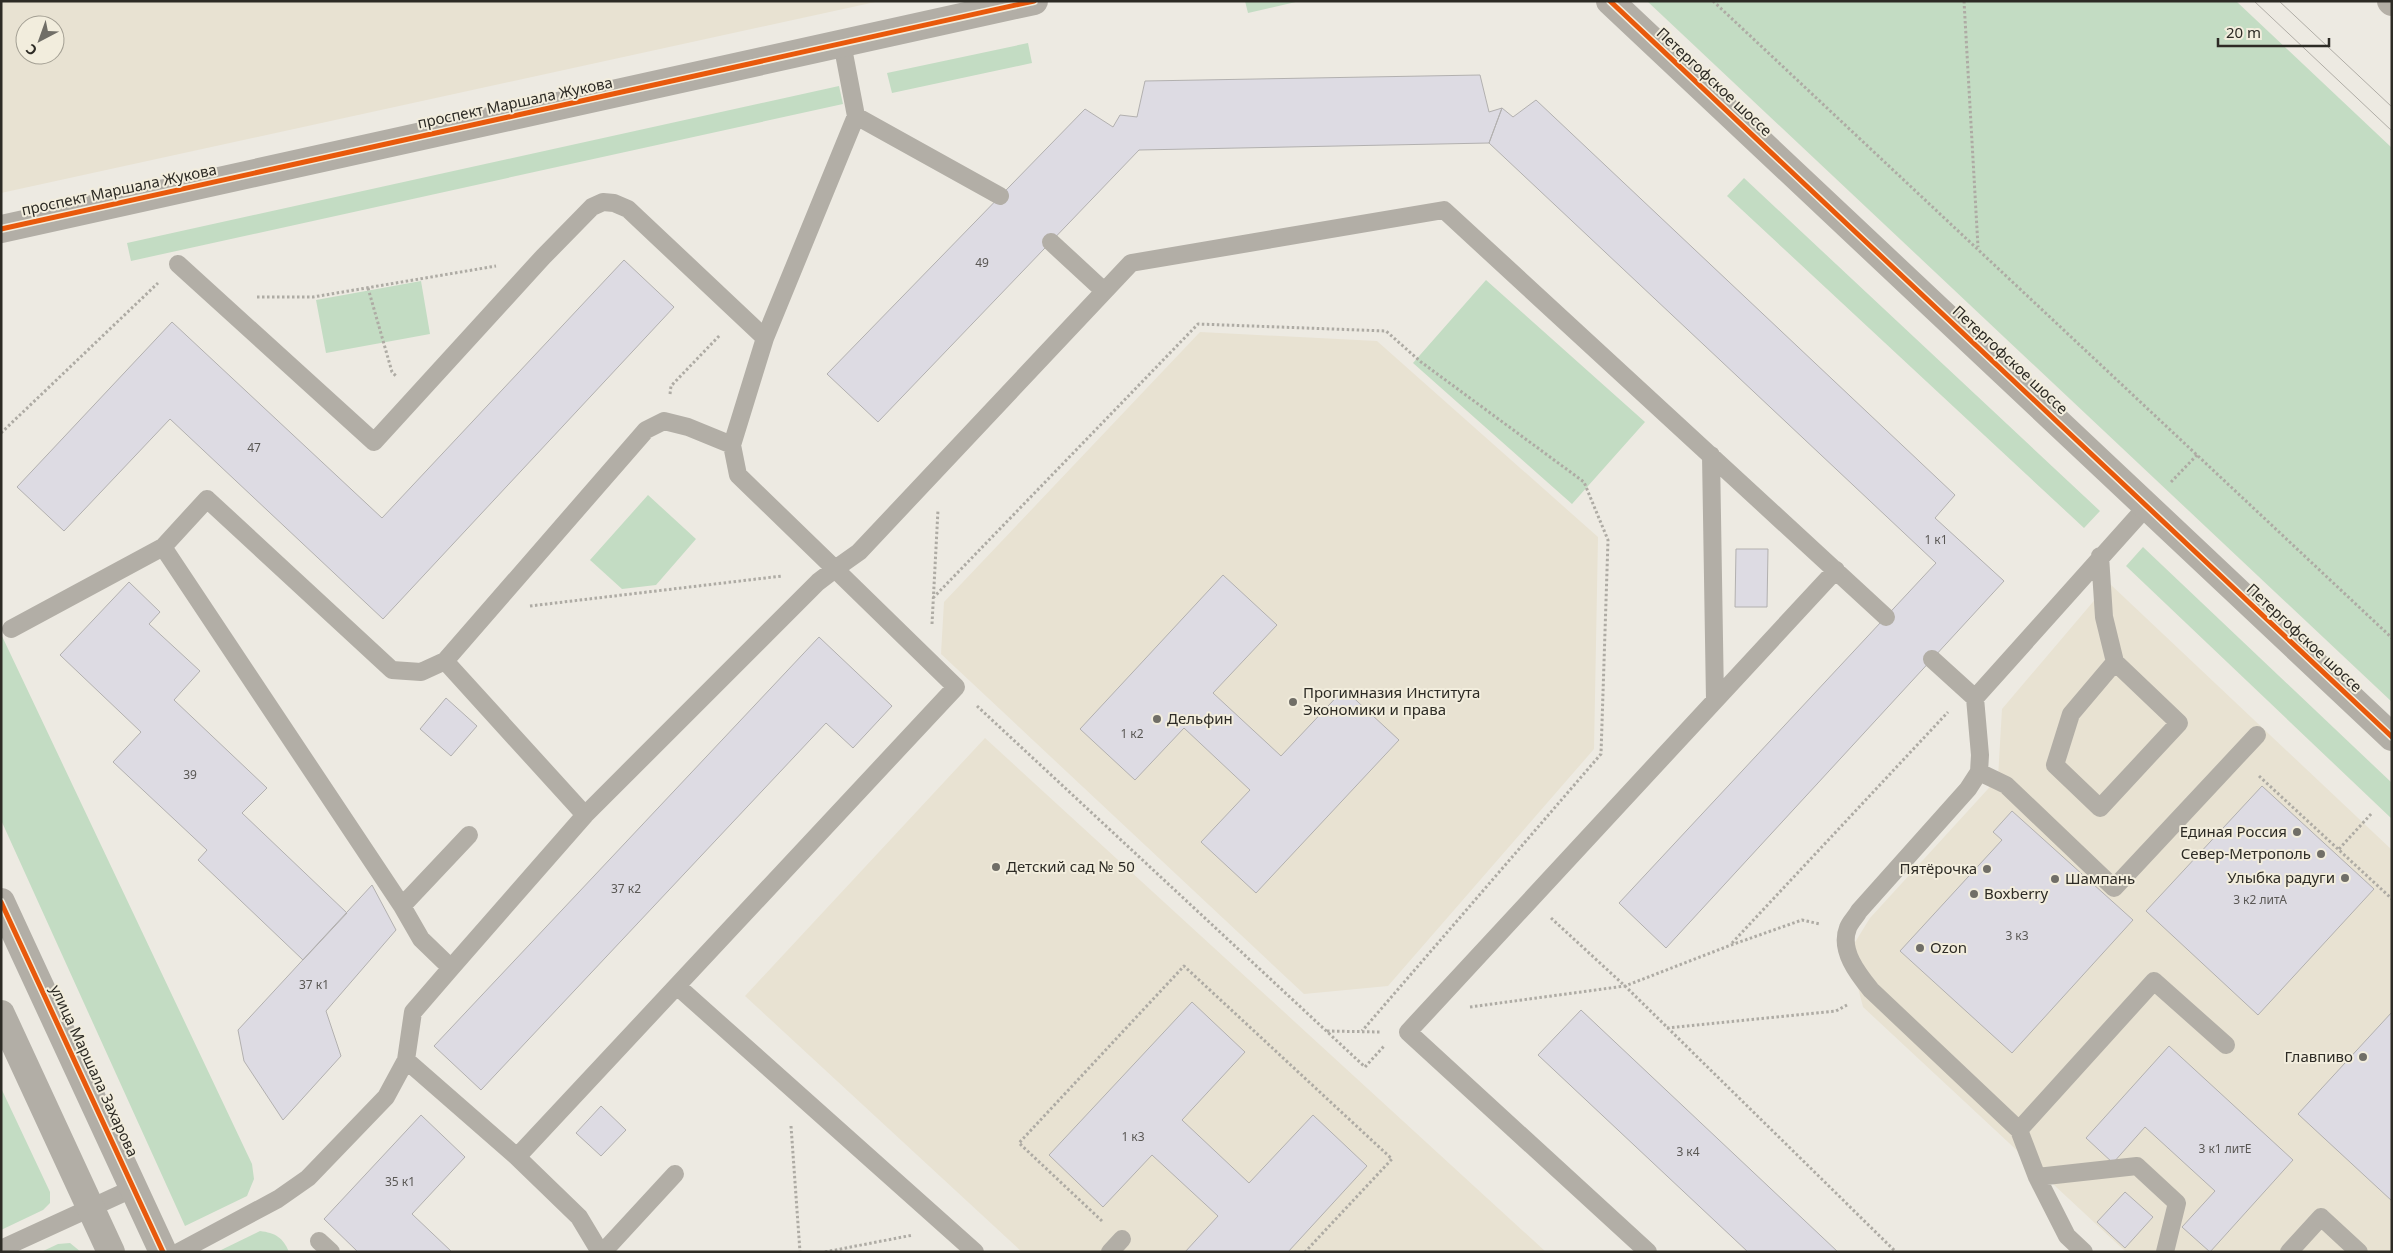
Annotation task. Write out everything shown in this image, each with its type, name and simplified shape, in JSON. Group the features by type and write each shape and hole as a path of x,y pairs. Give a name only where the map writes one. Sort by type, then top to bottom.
{"street":[{"name":"проспект Маршала Жукова","path":"1,229 1034,1"},
{"name":"Петергофское шоссе","path":"1610,1 2392,737"},
{"name":"улица Маршала Захарова","path":"1,902 163,1252"},
{"path":"1,1014 111,1252"}],"lane":[{"path":"517,1157 956,687 738,475 732,445 764,338 856,116 842,43"},
{"path":"856,116 1000,196"},
{"path":"178,264 374,442 543,257 592,208 603,202 614,203 628,209 764,338"},
{"path":"179,1252 278,1199 308,1178 386,1097 406,1060 413,1012 584,815 818,582 859,552 1131,263 1444,210 1886,616"},
{"path":"1051,242 1104,291"},
{"path":"11,629 163,547 207,499 392,670 421,672 445,661 646,430 664,421 688,427 732,445"},
{"path":"1711,455 1715,700"},
{"path":"1975,698 2100,556 2147,506"},
{"path":"163,547 402,906 421,939 451,968"},
{"path":"2100,556 2104,617 2116,662 2179,723 2100,808 2055,765 2071,714 2116,662"},
{"path":"1648,1252 1408,1032 1836,570"},
{"path":"1932,659 1975,698 1980,755 1979,772 1968,789 1859,911 1847,929 1847,950 1857,973 1871,990 2019,1130 2037,1177 2067,1236 2084,1252"},
{"path":"445,661 584,815"},
{"path":"1979,772 2006,785 2114,888 2257,735"},
{"path":"402,906 469,835"},
{"path":"2019,1130 2154,981 2226,1045"},
{"path":"677,986 975,1252"},
{"path":"406,1060 517,1157 579,1217 601,1252 675,1174"},
{"path":"2037,1177 2137,1166 2177,1203 2165,1252"},
{"path":"1,1249 134,1188"},
{"path":"2289,1252 2321,1217 2358,1252"}],"path":[{"path":"1713,1 2392,638"},
{"path":"1964,1 1978,248"},
{"path":"214,297 312,297 543,257"},
{"path":"1,434 178,264"},
{"path":"368,288 392,372 417,394"},
{"path":"664,421 671,386 739,314"},
{"path":"933,598 1198,324 1386,331 1421,362 1584,482 1608,540 1602,754 1362,1031"},
{"path":"2147,506 2198,454"},
{"path":"930,662 940,465"},
{"path":"488,611 786,575"},
{"path":"956,687 1365,1067 1383,1046 1408,1032"},
{"path":"1731,945 1949,712 1975,698"},
{"path":"2254,781 2260,775 2392,899"},
{"path":"2339,849 2372,813"},
{"path":"1530,899 1625,986 1896,1252"},
{"path":"1425,1013 1625,986 1802,920 1847,929"},
{"path":"1116,1245 1019,1143 1184,966 1392,1159 1305,1252"},
{"path":"1667,1028 1836,1012 1871,990"},
{"path":"1327,1031 1408,1032"},
{"path":"787,1086 800,1252"},
{"path":"825,1252 948,1228"}],"shaded area":[{"path":"1,1 880,1 1,193"},
{"name":"Прогимназия Института Экономики и права","path":"1200,332 1377,341 1598,537 1594,749 1388,986 1304,994 941,654 944,602"},
{"path":"2109,583 2392,850 2392,1252 2126,1252 1863,1007 1849,952 1870,918 1998,778 2002,709"},
{"name":"Детский сад № 50","path":"985,738 1546,1252 1022,1252 745,996"}],"green space":[{"path":"1245,1 1300,1 1248,13"},
{"path":"1647,1 2236,1 2392,148 2392,702"},
{"path":"1028,43 1032,63 892,93 887,73"},
{"path":"839,86 843,104 131,261 127,243"},
{"path":"1744,178 2100,511 2084,528 1727,196"},
{"path":"1486,280 1645,422 1572,504 1413,363"},
{"path":"421,281 430,334 326,353 316,300"},
{"path":"648,495 696,539 656,585 622,589 590,560"},
{"path":"2143,547 2392,783 2392,819 2126,566"},
{"path":"1,634 252,1164 254,1179 247,1196 185,1226 1,820"},
{"path":"1,1088 50,1192 50,1203 43,1210 1,1230"},
{"path":"260,1231 270,1233 281,1239 289,1252 217,1252"},
{"path":"70,1243 81,1252 41,1252 58,1244"}],"building":[{"path":"1480,75 1489,112 1502,108 1489,143 1139,150 878,422 827,374 1085,109 1113,127 1120,115 1137,117 1145,81"},
{"path":"1536,100 1955,495 1935,518 2004,581 1666,948 1619,903 1936,563 1489,143 1502,108 1513,117"},
{"path":"624,260 674,307 383,619 170,419 64,531 17,487 172,322 382,518"},
{"path":"1736,549 1768,549 1767,607 1735,607"},
{"path":"1223,575 1277,625 1213,693 1281,756 1344,689 1399,740 1256,893 1201,842 1250,790 1184,728 1135,780 1080,729"},
{"path":"129,582 160,612 149,624 200,671 174,700 267,788 242,813 347,913 303,960 198,860 207,850 113,762 141,732 60,655"},
{"path":"819,637 892,706 853,748 826,723 481,1090 434,1046"},
{"path":"446,698 477,726 451,756 420,729"},
{"path":"2262,786 2374,889 2258,1015 2146,911"},
{"path":"2012,811 2133,920 2012,1053 1900,951 2002,840 1993,832"},
{"path":"372,885 396,930 326,1011 341,1056 283,1120 244,1061 238,1030"},
{"path":"1192,1002 1245,1052 1182,1120 1249,1183 1313,1115 1367,1166 1288,1252 1185,1252 1218,1216 1152,1155 1103,1207 1049,1155"},
{"path":"1581,1010 1838,1252 1748,1252 1538,1055"},
{"path":"2392,1012 2392,1201 2298,1114"},
{"path":"2169,1046 2293,1160 2210,1252 2182,1227 2215,1191 2145,1127 2113,1163 2086,1138"},
{"path":"601,1106 626,1130 601,1156 576,1133"},
{"path":"421,1115 465,1157 412,1214 452,1252 358,1252 324,1219"},
{"path":"2125,1192 2153,1217 2125,1248 2097,1222"}],"tram line":[{"path":"2254,1 2392,131"},
{"path":"2279,1 2392,107"}],"cycle path":[{"path":"1,229 1034,1"},
{"path":"1610,1 2392,737"},
{"path":"1,902 163,1252"}],"place":[{"name":"Прогимназия Института Экономики и права","path":"1293,702"},
{"name":"Дельфин","path":"1157,719"},
{"name":"Единая Россия","path":"2297,832"},
{"name":"Север-Метрополь","path":"2321,854"},
{"name":"Детский сад № 50","path":"996,867"},
{"name":"Пятёрочка","path":"1987,869"},
{"name":"Улыбка радуги","path":"2345,878"},
{"name":"Шампань","path":"2055,879"},
{"name":"Boxberry","path":"1974,894"},
{"name":"Ozon","path":"1920,948"},
{"name":"Главпиво","path":"2363,1057"}]}
